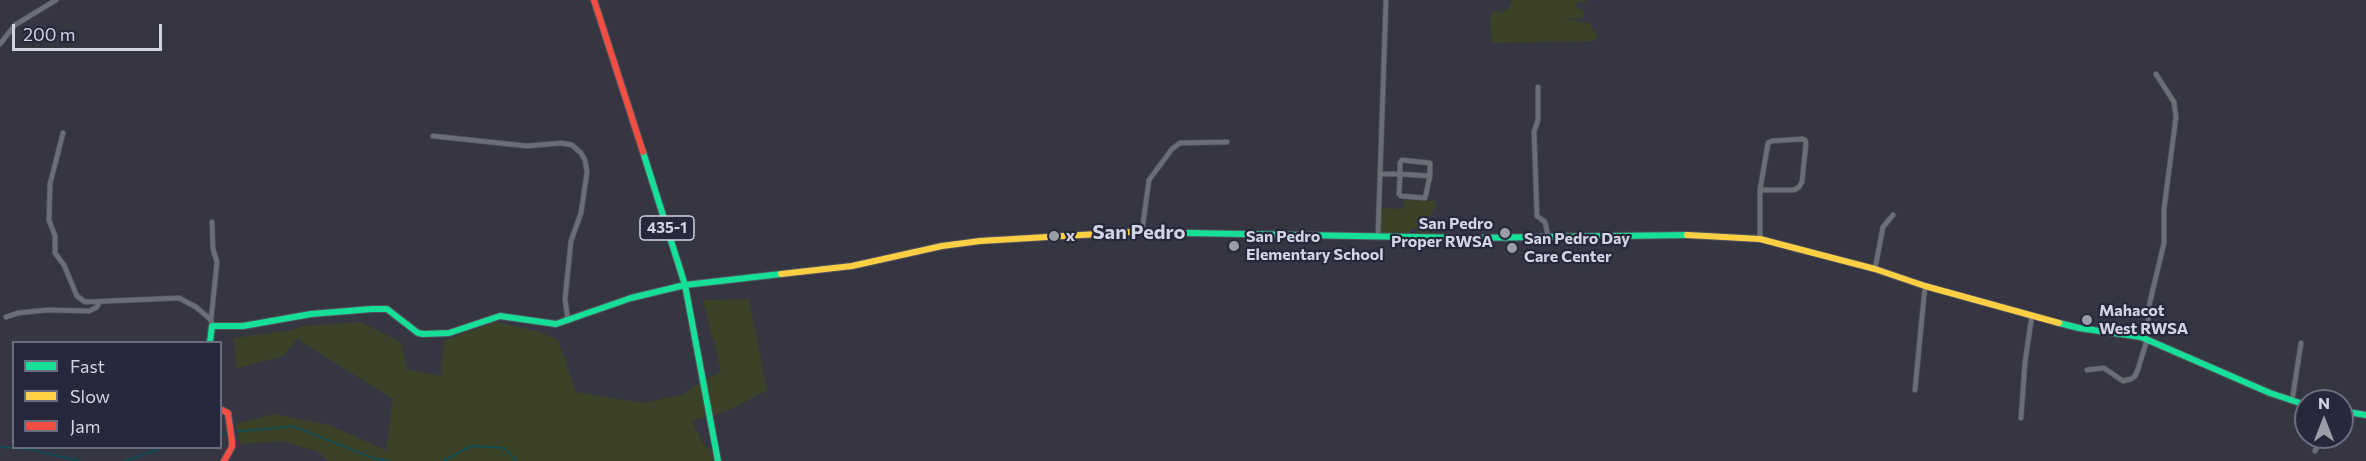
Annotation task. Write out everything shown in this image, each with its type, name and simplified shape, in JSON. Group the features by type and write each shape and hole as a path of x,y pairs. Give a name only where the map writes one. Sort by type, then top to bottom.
{"street":[{"path":"0,44 15,25 56,0"},
{"name":"435-1","path":"594,0 685,285 718,461"},
{"path":"1378,236 1386,0"},
{"path":"2087,370 2104,368 2123,381 2131,379 2138,369 2147,340 2149,306 2164,243 2164,209 2176,117 2174,102 2156,74"},
{"path":"1538,87 1538,120 1534,132 1537,216 1545,222 1548,236"},
{"path":"63,133 50,184 49,220 55,236 55,253 64,265 77,296 81,301 99,302 179,298 196,307 211,323 243,326 311,314 387,309 418,333 424,334 449,333 500,316 549,324 568,321 631,298 685,285 852,266 942,246 980,241 1142,231 1469,238 1665,234 1760,239 1875,269 1925,286 2079,328 2135,336 2292,401 2301,344"},
{"path":"433,136 527,146 561,143 572,145 581,153 587,172 581,213 572,236 565,299 568,321"},
{"path":"1760,190 1799,188 1802,182 1805,140 1768,143 1760,190 1760,239"},
{"path":"1142,231 1149,180 1172,149 1180,143 1227,142"},
{"path":"1402,160 1430,163 1430,176 1425,198 1401,196 1402,160"},
{"path":"1380,174 1430,176"},
{"path":"1875,269 1883,227 1893,215"},
{"path":"210,341 217,262 213,249 213,222"},
{"path":"1915,390 1925,286"},
{"path":"6,317 18,313 47,310 89,311 97,307 99,302"},
{"path":"2021,418 2025,362 2032,315"},
{"path":"222,410 228,413 232,441 232,447 224,461"}],"green space":[{"path":"1513,0 1586,0 1584,3 1578,2 1576,7 1584,11 1583,19 1563,18 1591,24 1598,36 1594,41 1492,43 1490,16 1495,9 1498,13 1507,10"},
{"path":"1404,200 1435,201 1436,206 1429,219 1437,222 1435,236 1417,235 1417,229 1410,229 1410,235 1379,234 1380,208 1403,209"},
{"path":"749,299 767,390 727,411 692,421 703,444 723,461 329,461 317,451 283,441 240,444 236,424 275,414 329,425 386,450 393,399 297,339 284,356 237,368 234,338 287,331 304,326 361,322 401,342 407,369 441,376 444,340 496,322 536,331 558,340 576,392 643,403 681,395 721,371 703,300"}],"waterway":[{"path":"234,432 293,426 373,458 388,461"},
{"path":"222,435 229,433"},
{"path":"444,461 471,446 504,448 517,461"},
{"path":"0,447 12,448"},
{"path":"22,449 80,461"},
{"path":"125,461 159,449"}],"traffic: fast":[{"path":"643,152 685,285 718,461"},
{"path":"1131,232 1469,238 1687,235"},
{"path":"210,341 212,326 243,326 311,314 372,309 387,309 418,333 424,334 449,333 500,316 556,324 631,298 685,285 781,274"},
{"path":"2059,323 2141,337 2270,393 2294,401"},
{"path":"2354,413 2366,415"}],"traffic: slow":[{"path":"781,274 852,266 942,246 980,241 1131,232"},
{"path":"1687,235 1760,239 1875,269 1925,286 2059,323"}],"traffic: jam":[{"path":"594,0 643,152"},
{"path":"222,410 228,413 232,441 232,447 224,461"}],"place":[{"name":"San Pedro Proper RWSA","path":"1505,233"},
{"name":"x","path":"1054,236"},
{"name":"San Pedro Elementary School","path":"1234,246"},
{"name":"San Pedro Day Care Center","path":"1512,248"},
{"name":"Mahacot West RWSA","path":"2087,320"}],"district":[{"name":"San Pedro","path":"1139,232"}]}
